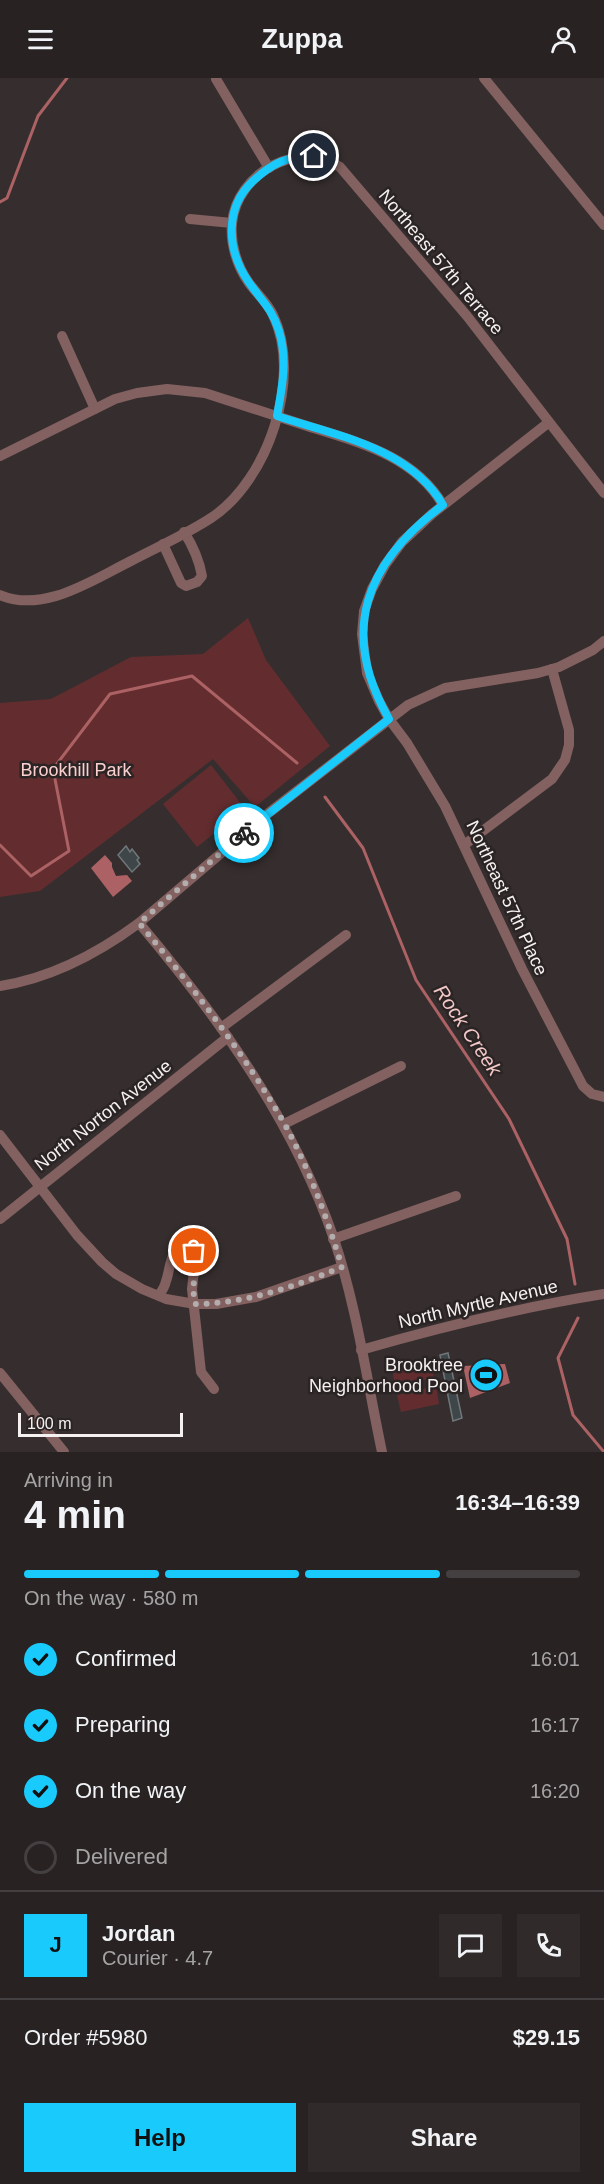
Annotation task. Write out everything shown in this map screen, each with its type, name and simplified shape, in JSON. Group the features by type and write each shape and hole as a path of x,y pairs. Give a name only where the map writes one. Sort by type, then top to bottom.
{"street":[{"path":"484,78 604,225"},
{"path":"216,79 269,168"},
{"name":"Northeast 57th Terrace","path":"232,223 239,198 247,186 279,162 300,156 314,156 340,167 467,316 604,493"},
{"path":"0,595 20,600 43,600 85,585 212,517 239,491 261,459 277,416 284,379 285,363 281,339 265,301 249,283 241,269 233,246 232,223 190,219"},
{"path":"62,336 95,409"},
{"path":"0,456 115,399 159,389 182,390 205,393 386,453 407,466 426,482 443,505"},
{"name":"Northeast 57th Place","path":"548,423 443,505 411,532 393,553 378,577 364,611 363,650 367,672 378,701 428,776 464,845 522,969 583,1086 592,1094 604,1097"},
{"path":"163,544 182,584 186,586 197,582 202,576 200,563 184,532"},
{"path":"0,986 41,977 61,969 90,955 139,923 266,815 408,705 445,688 552,669 573,661 604,641"},
{"path":"464,845 552,779 565,760 569,745 569,730 552,669"},
{"path":"139,923 225,1032 284,1124 304,1165 342,1267 382,1452"},
{"name":"North Norton Avenue","path":"0,1220 225,1032 346,935"},
{"path":"284,1124 401,1066"},
{"path":"0,1135 89,1250 102,1262 142,1289 166,1299 195,1304 216,1304 256,1297 342,1267"},
{"path":"333,1239 456,1196"},
{"path":"159,1295 166,1283 173,1252 181,1246 188,1246 194,1251 192,1289 201,1372 214,1389"},
{"name":"North Myrtle Avenue","path":"361,1350 456,1323 553,1302 604,1294"},
{"path":"0,1373 64,1452"}],"green space":[{"name":"Brookhill Park","path":"248,618 266,660 330,746 255,807 213,759 40,891 0,897 0,703 51,699 131,657 203,654"},
{"path":"211,765 245,809 197,847 163,804"},
{"path":"430,1360 434,1378 395,1386 392,1368"},
{"path":"436,1386 439,1404 401,1412 397,1395"}],"shaded area":[{"path":"105,855 112,863 116,876 127,875 132,881 113,897 91,868"},
{"name":"Brooktree Neighborhood Pool","path":"505,1364 510,1383 470,1398 463,1366"}],"building":[{"path":"126,846 130,852 132,849 139,858 137,860 140,864 132,872 118,855"},
{"path":"448,1353 462,1418 453,1421 440,1355"}],"waterway":[{"name":"Rock Creek","path":"0,202 7,198 38,116 67,78"},
{"name":"Rock Creek","path":"0,845 31,876 69,851 53,769 110,694 192,676 297,763"},
{"name":"Rock Creek","path":"325,797 363,848 416,980 509,1119 567,1239 575,1284"},
{"name":"Rock Creek","path":"578,1318 558,1358 573,1415 604,1452"}],"way so far":[{"path":"194,1251 192,1289 195,1304 216,1304 256,1297 342,1267 320,1201 284,1124 221,1028 139,923 244,833"}],"place":[{"name":"Brooktree Neighborhood Pool","path":"486,1375"}],"route":[{"path":"244,833 389,719 378,701 367,672 362,634 364,611 372,589 393,553 421,522 443,505 426,482 407,466 386,453 277,416 284,379 283,347 279,331 265,301 249,283 241,269 235,254 232,223 239,198 257,176 279,162 292,157 314,156"}]}
